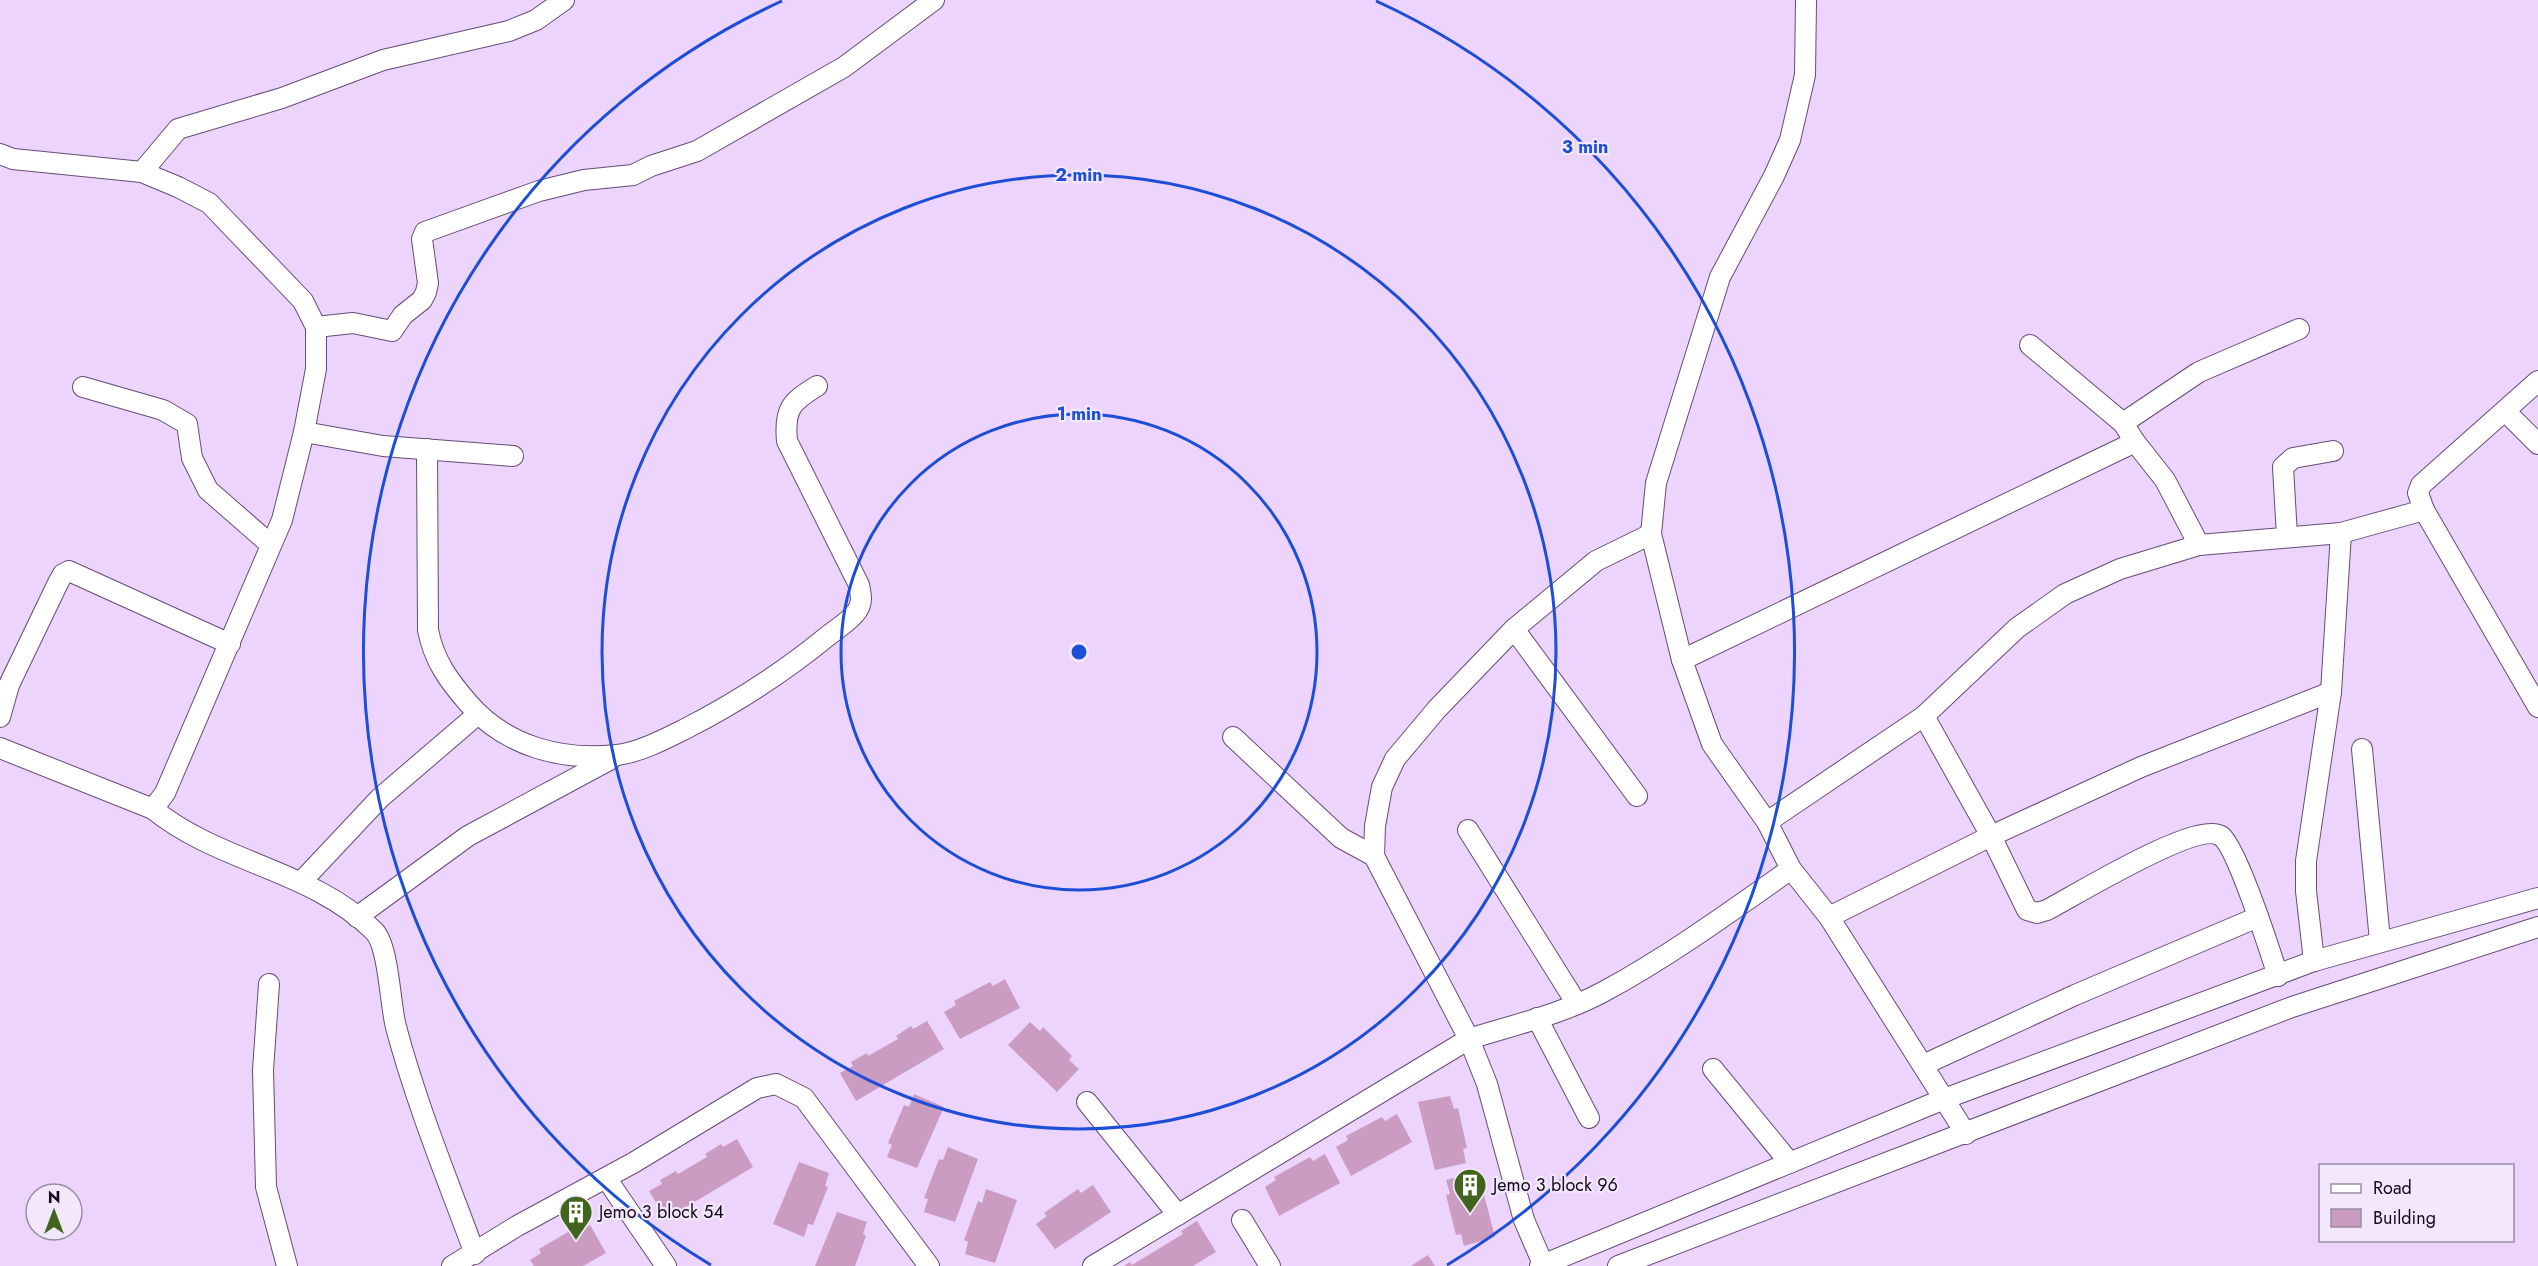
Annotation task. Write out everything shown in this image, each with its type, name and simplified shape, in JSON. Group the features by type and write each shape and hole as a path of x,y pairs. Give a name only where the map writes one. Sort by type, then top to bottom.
{"street":[{"path":"142,172 178,129 282,98 383,60 509,31 536,20 564,0"},
{"path":"316,327 353,323 392,331 403,315 422,300 426,292 428,284 422,239 425,232 539,191 584,180 633,175 651,166 697,151 844,67 934,0"},
{"path":"1806,0 1808,13 1805,75 1790,140 1774,176 1720,277 1656,483 1651,534 1682,660 1712,744 1767,822 1791,869 1829,917 1965,1134"},
{"path":"0,154 24,160 142,172 209,203 303,301 316,327 316,369 304,432 282,520 165,793 153,810"},
{"path":"2123,423 2199,372 2300,329"},
{"path":"2030,345 2123,423 2165,480 2199,545"},
{"path":"2538,381 2421,485 2418,498 2538,707"},
{"path":"357,917 468,836 620,754 664,739 736,703 793,665 856,613 862,601 859,585 787,441 785,421 795,399 817,386"},
{"path":"83,387 163,410 187,424 192,459 208,490 271,545"},
{"path":"2505,411 2538,444"},
{"path":"304,432 383,446 513,456"},
{"path":"1682,660 2135,442"},
{"path":"427,449 428,630 431,648 445,676 478,714 513,740 571,757 620,754"},
{"path":"2287,536 2283,467 2286,461 2332,451"},
{"path":"1767,822 1924,716 2017,628 2066,594 2120,569 2199,545 2341,533 2424,510"},
{"path":"2314,961 2306,891 2306,861 2331,693 2341,533"},
{"path":"1651,534 1596,561 1514,629 1437,709 1395,759 1382,787 1375,826 1374,856 1469,1039 1487,1084 1524,1220 1541,1265 1944,1099 2314,961 2538,898"},
{"path":"0,717 9,685 63,573 69,571 230,644"},
{"path":"1514,629 1636,796"},
{"path":"1829,917 1991,836 2141,767 2331,693"},
{"path":"301,882 380,798 478,714"},
{"path":"1924,716 1991,836 2027,910 2037,913 2178,840 2213,832 2223,837 2258,917 2278,976"},
{"path":"1233,737 1341,838 1374,856"},
{"path":"0,748 153,810 217,847 301,882 357,917 377,933 386,961 396,1027 433,1142 475,1254"},
{"path":"2362,748 2380,941"},
{"path":"1468,830 1577,1004"},
{"path":"1093,1266 1469,1039 1577,1004 1603,992 1727,915 1791,869"},
{"path":"1923,1065 2075,995 2258,917"},
{"path":"1618,1266 2292,1007 2538,927"},
{"path":"269,984 262,1070 264,1157 272,1215 287,1266"},
{"path":"1537,1018 1589,1118"},
{"path":"1713,1069 1790,1163"},
{"path":"452,1266 757,1088 776,1084 804,1098 929,1266"},
{"path":"1087,1102 1178,1215"},
{"path":"606,1178 666,1266"},
{"path":"1242,1220 1270,1266"}],"building":[{"path":"1005,979 1020,1008 960,1039 944,1012 956,1005 954,1001 990,982 993,986"},
{"path":"927,1021 944,1049 856,1101 840,1073 853,1066 851,1062 867,1053 868,1056 898,1039 896,1036 911,1026 913,1029"},
{"path":"1030,1022 1040,1031 1043,1027 1072,1056 1069,1060 1079,1069 1057,1092 1008,1045"},
{"path":"914,1094 944,1107 917,1168 887,1157 892,1145 888,1143 904,1105 909,1107"},
{"path":"1450,1096 1454,1109 1458,1108 1467,1148 1463,1149 1466,1163 1435,1170 1418,1102"},
{"path":"1397,1114 1412,1142 1351,1176 1336,1147 1348,1140 1346,1136 1382,1117 1385,1121"},
{"path":"737,1139 753,1167 666,1219 649,1191 662,1184 660,1180 676,1171 678,1174 707,1157 705,1154 721,1144 723,1147"},
{"path":"948,1147 978,1159 955,1222 924,1212 928,1199 924,1198 939,1159 943,1160"},
{"path":"1325,1154 1340,1183 1279,1216 1265,1187 1276,1180 1274,1177 1310,1157 1313,1161"},
{"path":"799,1162 829,1173 825,1186 828,1187 813,1225 808,1224 804,1237 773,1224"},
{"name":"Jemo 3 block 96","path":"1478,1172 1495,1237 1464,1246 1461,1234 1456,1235 1446,1195 1450,1194 1446,1180"},
{"path":"1093,1185 1111,1212 1055,1249 1036,1224 1047,1216 1044,1213 1078,1189 1081,1193"},
{"path":"986,1189 1017,1200 995,1263 965,1254 968,1242 964,1240 978,1201 982,1203"},
{"path":"837,1212 867,1222 863,1234 866,1236 855,1266 815,1266"},
{"path":"1197,1221 1216,1252 1193,1266 1124,1266 1130,1262 1132,1265 1183,1234 1181,1231"},
{"name":"Jemo 3 block 54","path":"590,1225 606,1253 583,1266 534,1266 530,1260 541,1253 539,1249 575,1228 578,1232"},
{"path":"1428,1255 1435,1266 1411,1266"}],"place":[{"name":"Jemo 3 block 96","path":"1470,1214"},
{"name":"Jemo 3 block 54","path":"576,1241"}]}
